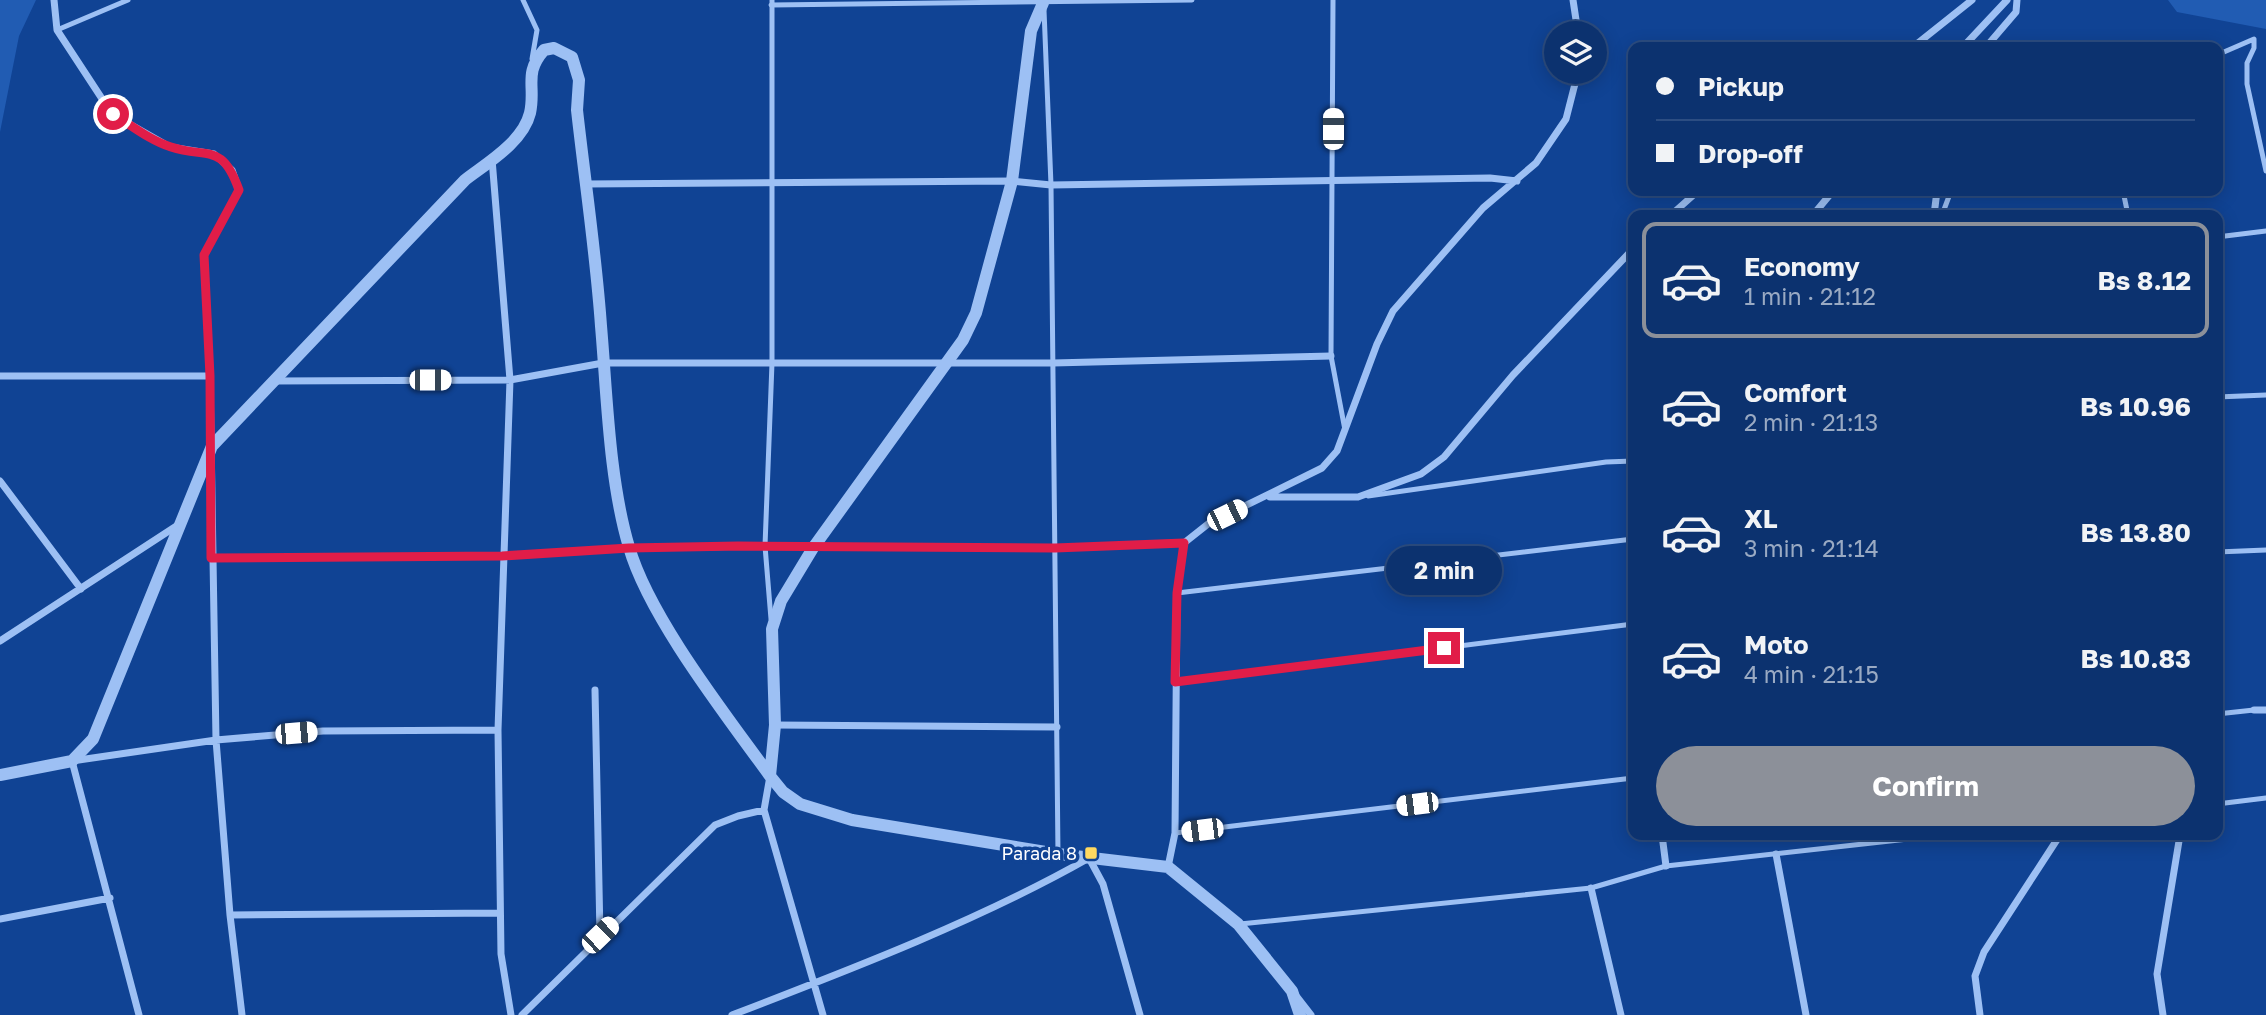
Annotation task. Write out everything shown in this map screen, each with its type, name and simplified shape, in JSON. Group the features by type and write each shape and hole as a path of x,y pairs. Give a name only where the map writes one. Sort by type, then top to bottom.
{"street":[{"path":"54,0 57,30 113,114 170,147 214,154 232,170 239,190 204,255 212,446 211,558 216,740 230,915 242,1015"},
{"path":"1573,0 1576,21"},
{"path":"1919,42 1972,0"},
{"path":"1968,42 2007,0"},
{"path":"1990,42 2016,12 2017,0"},
{"path":"822,1015 764,810 775,725 772,629 780,601 813,548 948,362 976,313 1012,181 1031,31 1044,1"},
{"path":"72,761 93,739 177,524 212,446 465,180 509,145 529,115 531,69 544,50 554,48 572,57 579,80 578,110 603,363 620,506 629,548 649,594 681,647 770,776 783,792 800,804 840,817 1058,854 1168,867 1238,924 1311,1015"},
{"path":"211,558 502,556 629,548 1055,548 1184,543 1208,524 1322,468 1337,451 1373,354 1393,312 1483,208 1536,163 1566,120 1575,84"},
{"path":"492,159 510,380 498,730 500,913 505,988 511,1015"},
{"path":"585,184 1012,181 1051,185 1490,178 1517,181"},
{"path":"1677,210 1692,196"},
{"path":"1817,210 1829,196"},
{"path":"1266,496 1358,497 1420,474 1444,457 1513,375 1628,254"},
{"path":"271,381 510,380 603,363 1053,363 1331,356"},
{"path":"0,376 210,376"},
{"path":"0,481 81,589"},
{"path":"0,641 177,524"},
{"path":"1168,867 1175,833 1177,593 1184,543"},
{"path":"595,690 600,935"},
{"path":"2254,710 2266,710"},
{"path":"775,725 1057,727"},
{"path":"0,775 72,761 216,740 323,730 498,730"},
{"path":"72,761 139,1015"},
{"path":"522,1015 600,935 715,825 764,810"},
{"path":"1663,840 1666,866"},
{"path":"1980,1015 1975,976 1984,952 2057,840"},
{"path":"2163,1015 2157,974 2179,840"},
{"path":"1776,854 1806,1015"},
{"path":"732,1015 812,984 1042,885 1089,858"},
{"path":"1089,858 1103,884 1140,1015"},
{"path":"1591,888 1621,1015"},
{"path":"0,919 110,898"},
{"path":"230,915 500,913"},
{"path":"1292,990 1300,1015"}],"lane":[{"path":"57,30 128,0"},
{"path":"523,0 537,30 531,69"},
{"path":"772,629 765,546 772,363 774,184 771,2 1192,0"},
{"path":"1333,0 1331,356 1345,431"},
{"path":"1044,1 1051,185 1058,854"},
{"path":"2223,52 2254,39 2254,48 2247,63 2247,84 2266,171"},
{"path":"2223,236 2266,231"},
{"path":"2223,397 2266,395"},
{"path":"1358,497 1606,461 1628,461"},
{"path":"1177,593 1628,540"},
{"path":"2223,552 2266,550"},
{"path":"1175,682 1628,625"},
{"path":"2223,713 2254,710"},
{"path":"1175,833 1628,779"},
{"path":"2223,803 2266,798"},
{"path":"1238,924 1591,888 1666,866 1900,840"}],"shaded area":[{"path":"0,0 36,0 19,36 0,132"},
{"path":"2168,0 2266,0 2266,29 2177,12"}],"place":[{"name":"Parada 8","path":"1091,853"}],"route":[{"path":"113,114 170,147 214,154 232,170 239,190 204,255 212,446 211,558 502,556 629,548 738,546 1055,548 1184,543 1177,593 1175,682 1444,648"}]}
